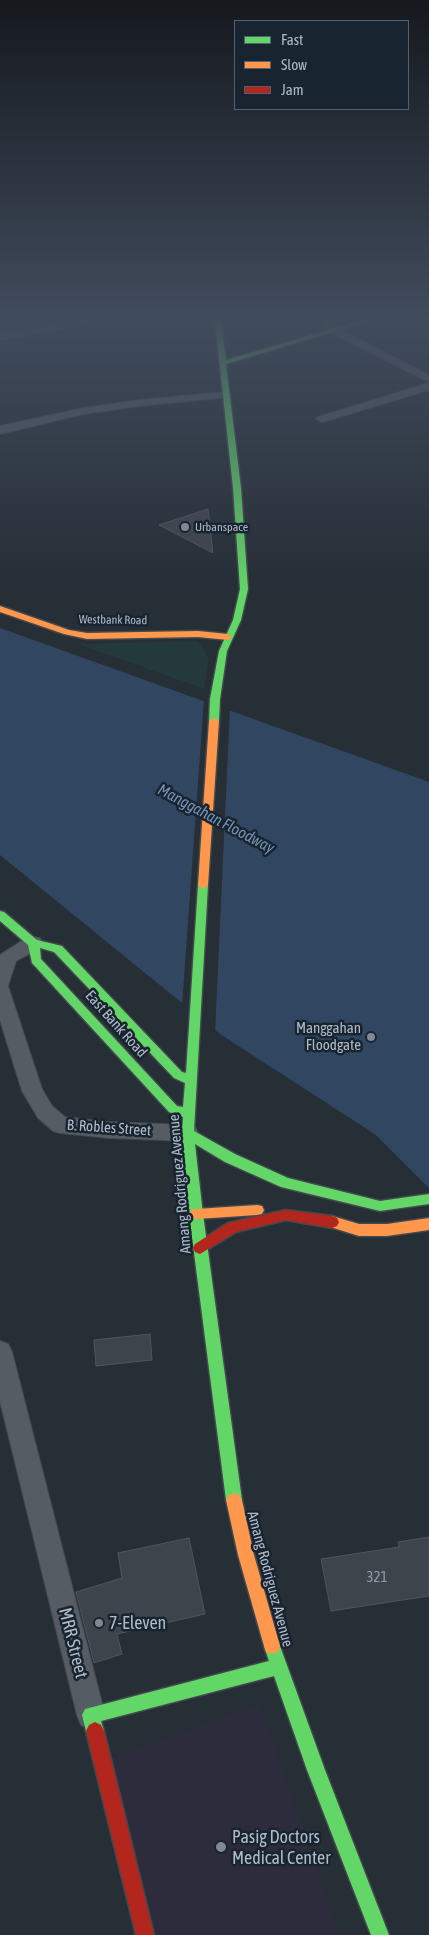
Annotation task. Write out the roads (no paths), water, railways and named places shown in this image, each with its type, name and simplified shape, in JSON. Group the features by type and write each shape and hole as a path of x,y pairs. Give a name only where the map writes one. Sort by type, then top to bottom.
{"main road":[{"name":"Amang Rodriguez Avenue","path":"227,411 244,563 242,597 237,620 222,651 215,699 188,1123 196,1214 236,1514 278,1666 380,1935"},
{"name":"Westbank Road","path":"0,609 67,632 87,636 198,634 228,637"},
{"name":"East Bank Road","path":"0,915 33,943 58,949 178,1076 190,1080"},
{"name":"East Bank Road","path":"33,943 36,960 173,1109 230,1158 286,1183 380,1206 429,1199"},
{"path":"274,1192 286,1183"},
{"path":"196,1214 265,1206 286,1215 330,1221 359,1230 387,1230 429,1224"},
{"path":"200,1248 233,1227 286,1215"},
{"path":"91,1715 278,1666"},
{"name":"MRR Street","path":"91,1715 145,1935"}],"street":[{"path":"0,430 39,419 82,411"},
{"path":"322,419 347,411"},
{"path":"0,984 8,958 33,943"},
{"name":"B. Robles Street","path":"0,989 32,1091 44,1112 60,1125 109,1130 188,1123"},
{"name":"MRR Street","path":"0,1352 91,1715"}],"water":[{"name":"Manggahan Floodway","path":"0,628 429,782 429,1188 376,1135 220,1034 0,855"}],"place":[{"name":"Urbanspace","path":"185,527"},
{"name":"Manggahan Floodgate","path":"371,1037"},
{"name":"7-Eleven","path":"99,1623"},
{"name":"Pasig Doctors Medical Center","path":"221,1847"}]}
